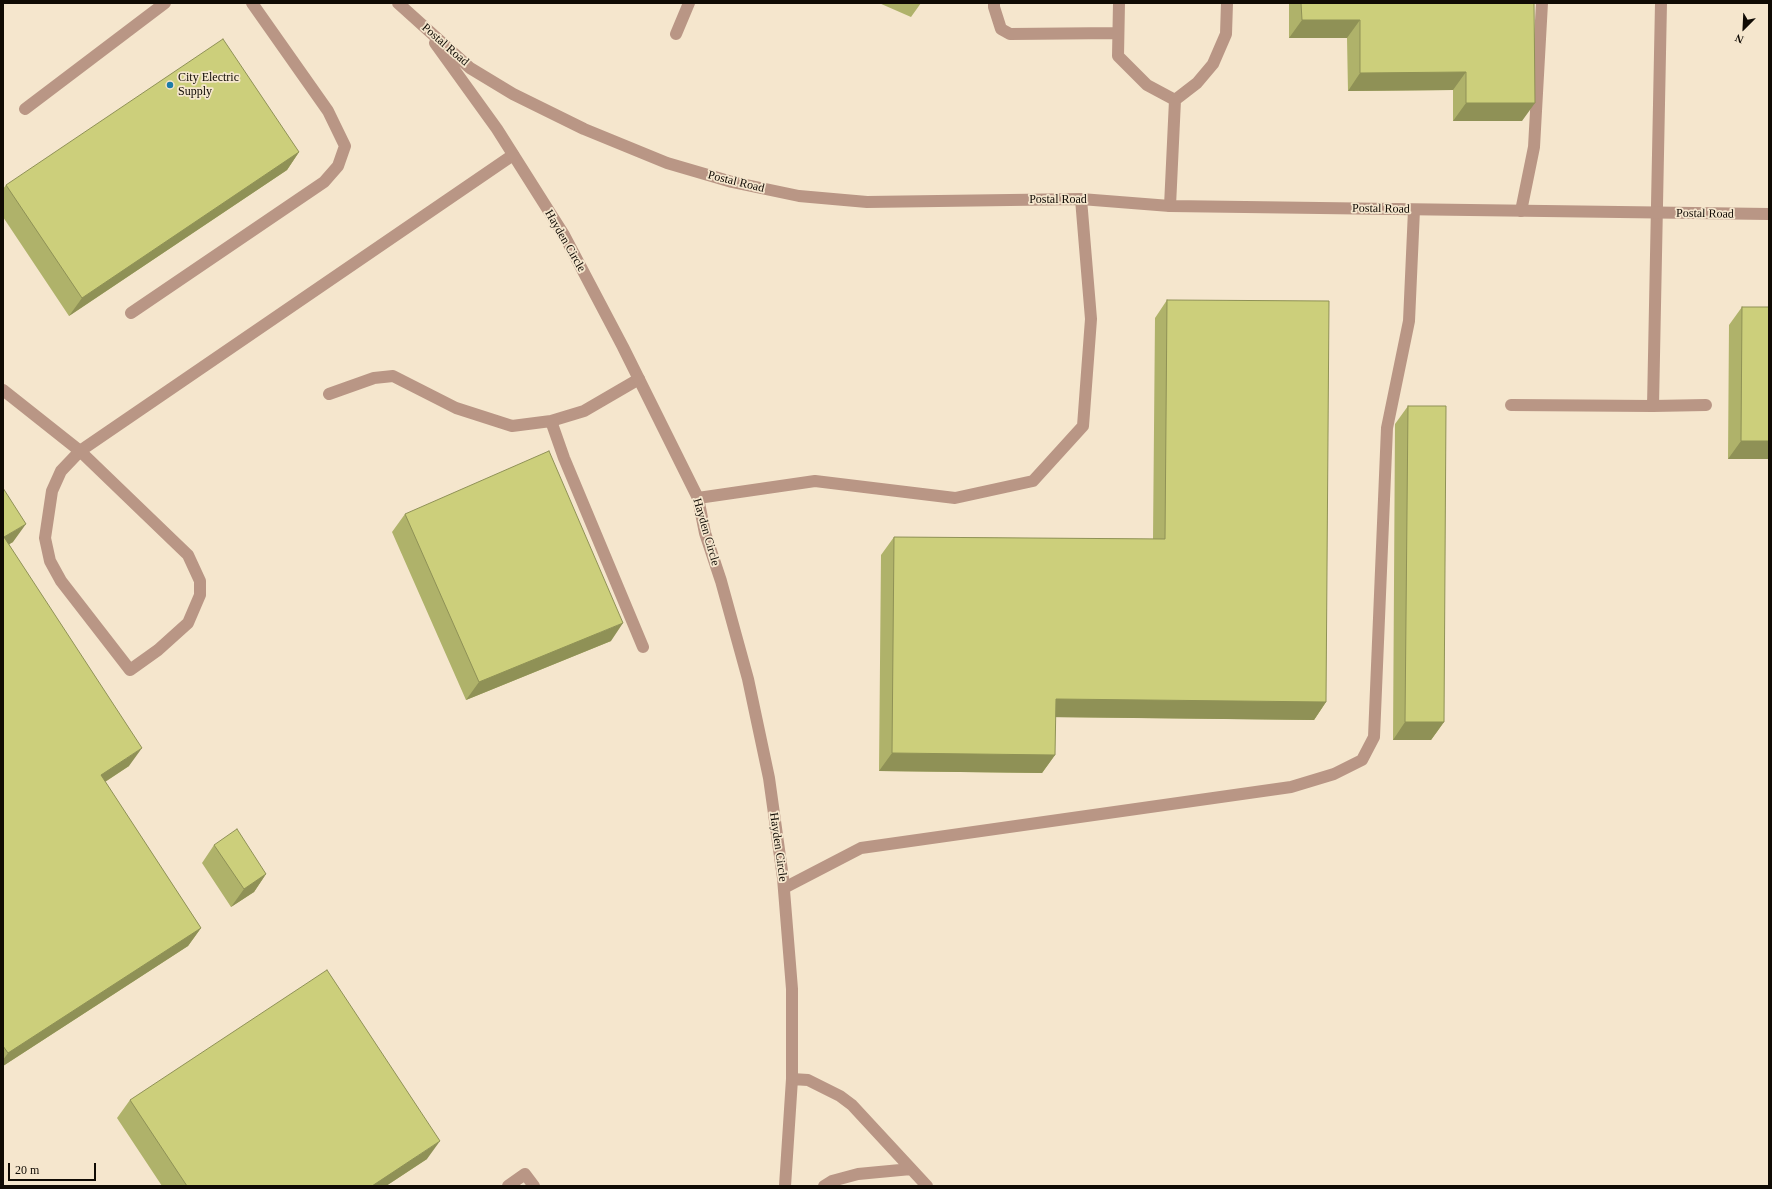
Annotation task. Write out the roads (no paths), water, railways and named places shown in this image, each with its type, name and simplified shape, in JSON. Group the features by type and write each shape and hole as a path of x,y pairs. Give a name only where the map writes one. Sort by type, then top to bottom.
{"street":[{"path":"25,109 164,3"},
{"path":"131,313 324,182 338,166 345,146 328,111 252,3"},
{"name":"Postal Road","path":"398,3 470,68 513,94 584,129 667,163 732,182 799,196 867,202 1081,199 1170,206 1769,214"},
{"path":"676,34 689,3"},
{"path":"994,3 1001,29 1010,34 1118,33"},
{"path":"1119,3 1118,56 1147,85 1175,100"},
{"path":"1170,206 1175,100 1197,83 1213,64 1226,34 1227,3"},
{"path":"1521,211 1534,147 1542,3"},
{"path":"1653,406 1661,3"},
{"name":"Hayden Circle","path":"423,27 497,129 564,236 623,347 698,498 705,533 721,581 748,679 769,778 784,888 792,989 792,1080 785,1186"},
{"path":"3,390 80,451 188,555 200,581 200,595 188,622 158,650 130,670 61,581 50,561 45,538 52,491 61,471 80,451 513,154"},
{"path":"698,498 815,481 955,498 1034,481 1083,426 1091,319 1081,199"},
{"path":"784,888 861,848 1291,787 1334,774 1362,760 1374,737 1387,428 1409,321 1414,210"},
{"path":"330,394 374,378 393,376 456,408 512,426 551,421 584,411 639,379"},
{"path":"1511,405 1706,405"},
{"path":"551,421 564,458 643,647"},
{"path":"792,1080 808,1080 840,1096 852,1105 927,1186"},
{"path":"824,1186 832,1181 858,1174 911,1169"},
{"path":"508,1186 525,1174 534,1186"}],"place":[{"name":"City Electric Supply","path":"170,85"}]}
